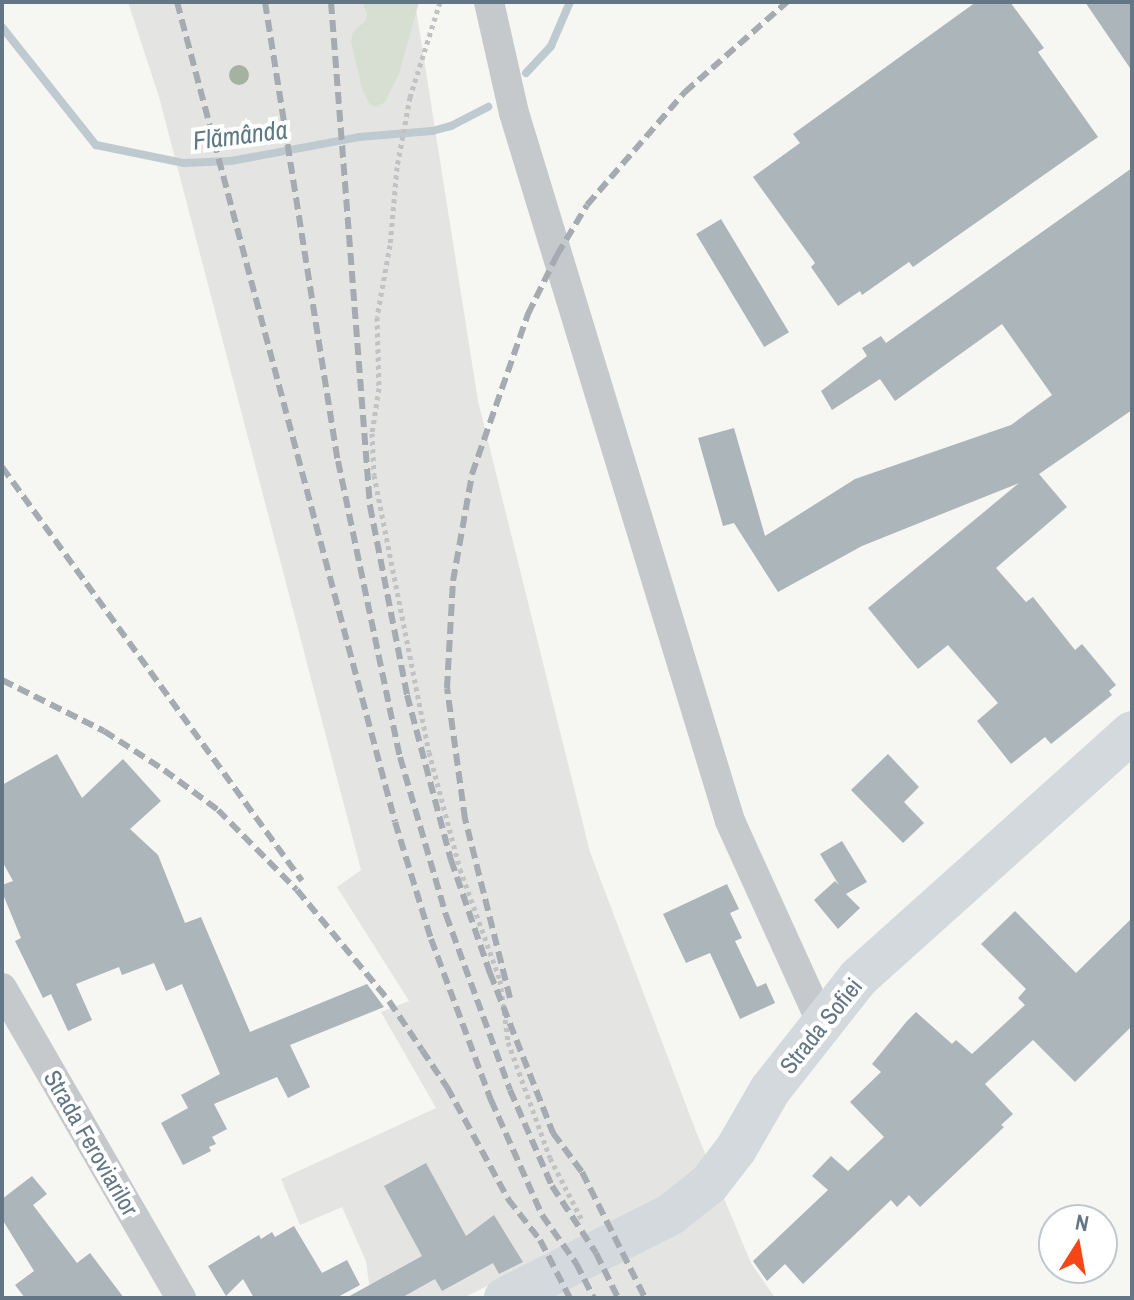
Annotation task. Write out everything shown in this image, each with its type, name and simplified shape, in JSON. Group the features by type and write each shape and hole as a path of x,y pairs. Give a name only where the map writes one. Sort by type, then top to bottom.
{"street":[{"path":"489,2 514,113 730,821 821,1022"},
{"name":"Strada Sofiei","path":"505,1298 671,1214 709,1184 736,1149 770,1090 821,1022 879,958 1132,732"},
{"name":"Strada Feroviarilor","path":"2,988 181,1298"}],"path":[{"path":"440,2 410,97 397,167 390,245 377,317 379,388 372,433 374,475 429,752 460,869 500,980 508,1042 550,1158 584,1223"}],"shaded area":[{"path":"128,2 415,2 478,401 590,852 697,1134 751,1263 775,1298 545,1298 526,1267 463,1298 371,1298 366,1261 342,1207 300,1225 281,1179 436,1108 381,1012 409,1001 337,887 361,870 159,97"},
{"path":"362,2 419,2 399,74 385,102 377,107 370,105 362,89 351,41 353,32 365,21 367,14"}],"building":[{"path":"976,2 1010,2 1044,48 1038,52 1098,137 913,267 909,262 862,295 860,291 838,306 811,267 815,263 753,177 800,143 793,134"},
{"path":"1085,2 1132,2 1132,71"},
{"path":"1132,168 1132,410 1039,474 1067,507 996,568 1026,602 1033,597 1075,650 1082,644 1116,685 1109,691 1112,695 1051,744 1045,737 1011,764 977,721 998,703 948,645 918,669 868,608 1019,483 862,546 778,592 734,523 723,526 698,438 734,428 765,536 855,479 1011,425 1052,395 1002,324 895,401 880,379 832,410 821,391 867,356 862,348 881,336 886,343"},
{"path":"721,219 789,332 764,347 696,234"},
{"path":"57,754 82,798 123,759 161,801 130,829 158,855 185,923 201,917 250,1032 367,984 384,1007 290,1045 310,1087 288,1098 277,1077 214,1104 227,1129 212,1137 216,1144 209,1147 211,1151 183,1165 161,1123 188,1108 181,1095 220,1074 182,984 166,991 154,963 122,975 119,967 76,984 92,1020 68,1031 51,994 43,998 15,941 21,938 2,892 2,885 13,881 2,861 2,785"},
{"path":"888,754 919,787 904,802 924,823 903,843 851,790"},
{"path":"842,841 867,882 846,894 860,908 838,929 814,900 835,881 839,885 820,854"},
{"path":"727,884 739,909 730,913 742,938 735,941 757,987 766,983 775,1003 740,1019 710,953 686,963 663,914"},
{"path":"1015,911 1076,973 1132,918 1132,1026 1075,1082 1033,1040 985,1084 1013,1114 1001,1125 1004,1127 920,1207 909,1195 897,1207 891,1200 803,1284 785,1264 767,1281 753,1261 828,1190 812,1176 831,1156 848,1171 884,1137 850,1102 881,1072 872,1064 907,1021 916,1012 952,1044 956,1040 972,1054 1025,1005 1018,998 1026,989 981,944"},
{"path":"426,1163 466,1236 494,1215 523,1262 499,1274 493,1263 442,1291 435,1279 401,1298 346,1298 422,1256 384,1186"},
{"path":"32,1176 47,1194 33,1205 77,1263 90,1253 124,1298 25,1298 15,1285 34,1271 2,1219 2,1199"},
{"path":"294,1226 322,1273 347,1260 360,1285 336,1298 254,1298 243,1279 226,1296 208,1266 259,1235 261,1239 272,1232 275,1237"}],"waterway":[{"name":"Flămânda","path":"526,73 551,46 570,2"},
{"name":"Flămânda","path":"2,27 96,145 184,163 231,161 359,137 432,131 451,126 488,107"}],"railway":[{"path":"177,2 395,822 431,939 491,1100 542,1215 576,1263 594,1298"},
{"path":"265,2 338,461 400,757 446,915 510,1090 552,1186 596,1253 618,1298"},
{"path":"331,2 370,506 407,695 451,860 490,973 553,1133 582,1172 645,1298"},
{"path":"510,998 465,819 447,688 453,581 472,474 528,314 557,255 587,205 685,92 787,2"},
{"path":"2,467 302,881"},
{"path":"2,680 104,731 164,770 218,810 297,890 389,1001 447,1087 508,1199 540,1240 570,1298"}]}
